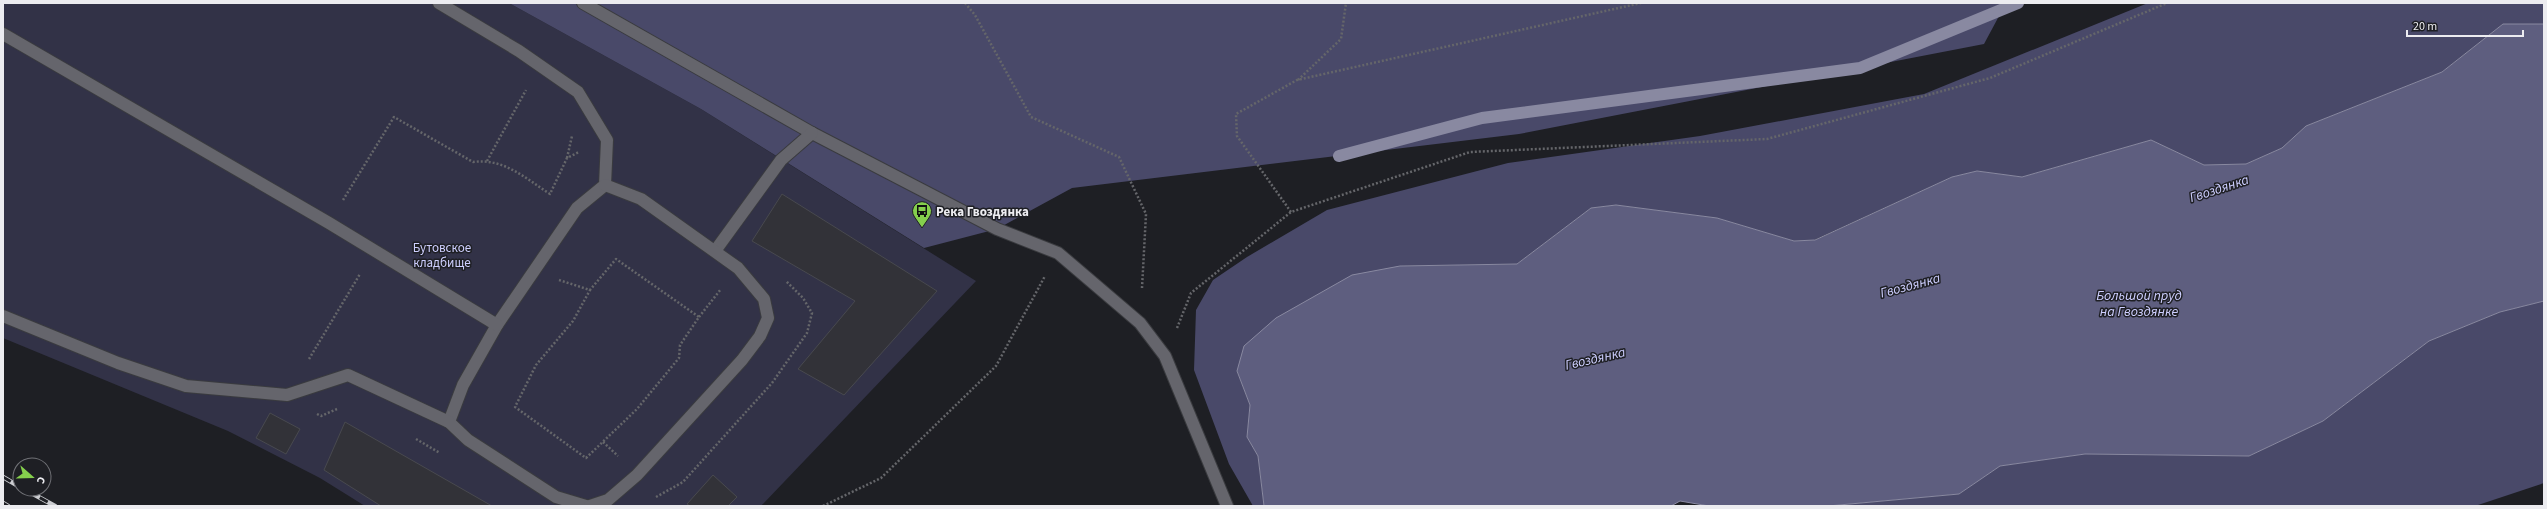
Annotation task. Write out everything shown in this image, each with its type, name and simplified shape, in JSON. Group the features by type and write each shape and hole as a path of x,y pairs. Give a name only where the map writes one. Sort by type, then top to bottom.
{"street":[{"path":"439,3 520,51 578,92 607,140 605,185 577,208 497,326 463,385 449,422"},
{"path":"583,3 812,133 997,229 1058,253 1140,323 1165,356 1227,506"},
{"path":"3,34 329,224 497,326"},
{"path":"715,251 781,160 812,133"},
{"path":"590,506 608,500 637,475 742,360 760,336 768,318 764,299 738,268 642,199 605,185"},
{"path":"3,316 118,363 186,386 287,394 348,375 449,422 468,440 556,497 586,506"}],"path":[{"path":"965,3 975,14 1031,117 1119,158 1146,214 1140,323"},
{"path":"1291,212 1237,136 1236,114 1297,80 1341,38 1346,3"},
{"path":"1297,80 1641,3"},
{"path":"1165,356 1191,293 1291,212 1470,152 1767,140 1990,78 2168,3"},
{"path":"487,160 525,89 532,93"},
{"path":"329,224 394,117 473,162 487,160 503,164 550,194"},
{"path":"547,201 567,158 573,132"},
{"path":"567,158 607,140"},
{"path":"823,506 881,478 996,366 1058,253"},
{"path":"616,259 699,318 680,345 679,358 637,409 586,458 515,407 536,365 573,321 590,290 616,259"},
{"path":"533,272 590,290"},
{"path":"341,407 321,416 287,394 361,273"},
{"path":"415,438 442,454"}],"green space":[{"name":"Бутовское кладбище","path":"3,3 509,3 701,109 976,281 761,506 365,506 320,478 228,431 3,338"}],"shaded area":[{"path":"509,3 2006,3 1984,44 1519,134 1072,188 997,229 924,248 701,109"},
{"path":"2148,3 2544,3 2544,24 2503,24 2442,72 2306,126 2282,148 2246,164 2204,165 2151,140 2022,177 1977,171 1952,177 1814,240 1794,241 1717,218 1616,205 1591,208 1517,264 1400,266 1237,371 1250,405 1247,437 1258,456 1264,506 1253,506 1229,464 1194,370 1196,310 1213,280 1247,257 1327,210 1508,163 1700,136 1924,94"},
{"path":"2544,301 2544,483 2475,506 1828,506 1959,494 2000,466 2085,454 2249,456 2323,421 2429,341 2500,312"}],"water":[{"name":"Большой пруд на Гвоздянке","path":"2503,24 2544,24 2544,301 2500,312 2429,341 2323,421 2249,456 2085,454 2000,466 1959,494 1828,506 1709,506 1680,501 1671,506 1264,506 1258,456 1247,437 1250,405 1237,371 1244,346 1276,318 1352,275 1400,266 1517,264 1591,208 1616,205 1717,218 1794,241 1815,240 1952,177 1977,171 2022,177 2151,140 2204,165 2246,164 2282,148 2306,126 2442,72"}],"building":[{"path":"782,194 937,291 844,395 798,369 855,301 752,241"},
{"path":"270,413 300,429 286,454 256,438"},
{"path":"345,422 492,506 381,506 324,470"},
{"path":"713,475 737,497 728,506 690,506 687,504"}],"waterway":[{"path":"1339,156 1482,118 1860,68 2018,3"}],"railway":[{"path":"3,477 12,482"},
{"path":"39,497 55,506"},
{"path":"3,503 8,506"}],"place":[{"name":"Река Гвоздянка","path":"922,228"}],"water label":[{"name":"Гвоздянка","path":"2219,188"},
{"name":"Гвоздянка","path":"1910,285"},
{"name":"Гвоздянка","path":"1595,358"}]}
